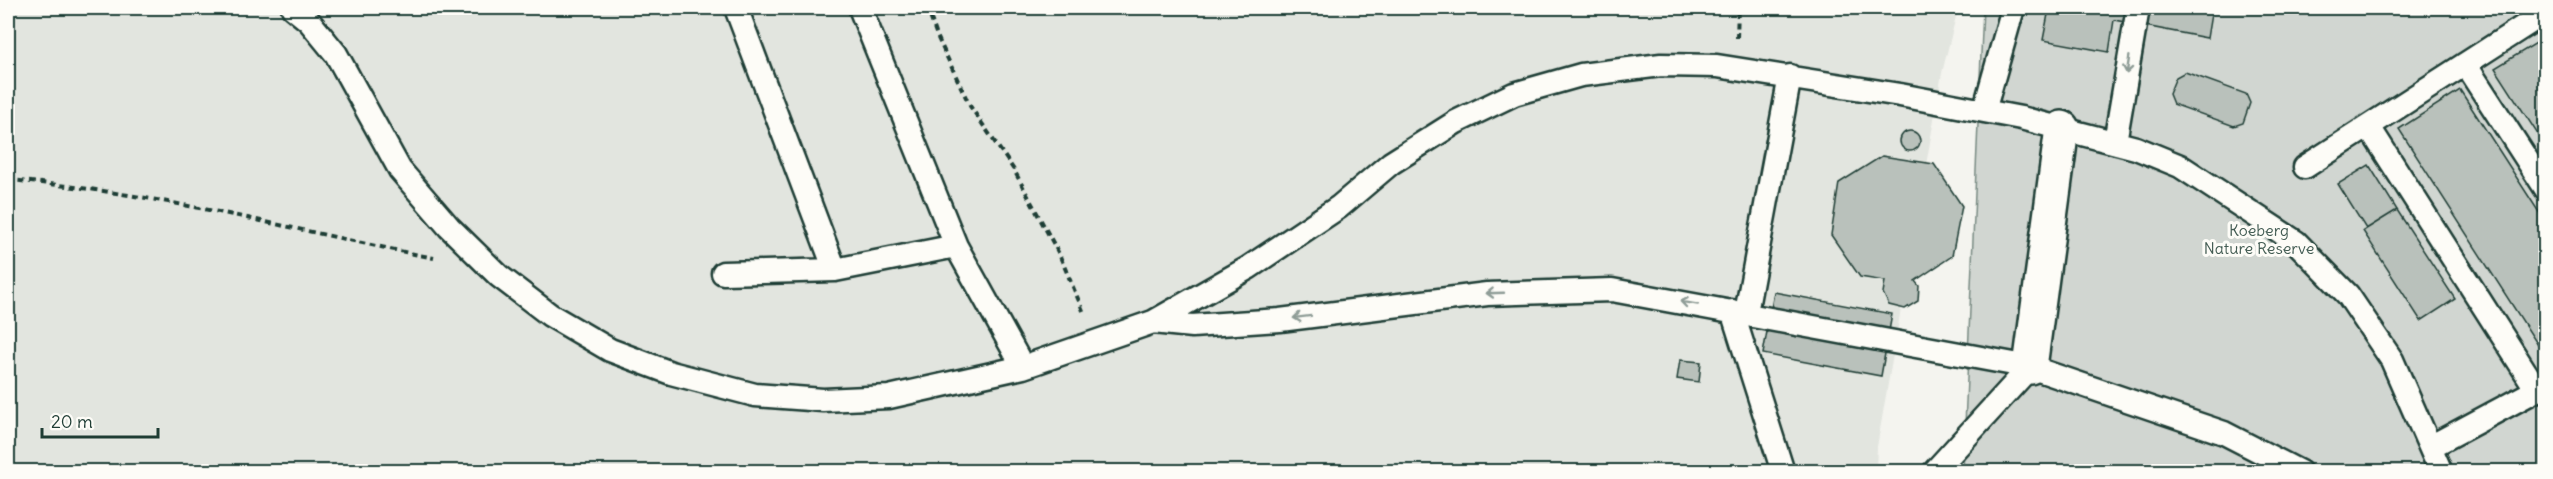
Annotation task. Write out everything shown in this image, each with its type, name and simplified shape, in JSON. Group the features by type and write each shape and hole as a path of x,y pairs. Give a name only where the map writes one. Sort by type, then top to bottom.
{"street":[{"path":"2030,367 2062,128"}],"lane":[{"path":"293,8 309,21 336,54 400,170 449,227 499,276 550,315 610,350 671,373 755,395 823,400 889,398 1023,367 1153,322 1248,268 1339,207 1391,163 1456,122 1514,94 1581,75 1661,65 1717,66 1790,76 1984,111 2115,142 2180,166 2296,242 2348,295 2392,360 2441,471"},
{"path":"736,8 835,270"},
{"path":"860,8 956,246 1023,367"},
{"path":"1984,111 2013,8"},
{"path":"2115,142 2138,8"},
{"path":"2305,167 2546,12"},
{"path":"2465,64 2546,189"},
{"path":"1783,471 1739,312 1790,76"},
{"path":"2369,127 2541,387 2430,447"},
{"path":"723,273 835,270 956,246"},
{"path":"1153,322 1203,326 1280,320 1487,294 1612,290 2030,367 2224,433 2300,471"},
{"path":"1934,471 2030,367"}],"path":[{"path":"927,8 937,36 970,106 1014,170 1059,254 1096,342"},
{"path":"8,180 67,186 210,211 436,258"}],"shaded area":[{"path":"8,8 1958,8 1942,73 1877,447 1876,472 8,471"}],"green space":[{"name":"Koeberg Nature Reserve","path":"1983,8 2545,8 2545,471 1963,472"}],"building":[{"path":"2043,8 2212,8 2207,38 2114,20 2109,52 2043,40 2049,9"},
{"path":"2546,37 2546,147 2495,68"},
{"path":"2185,72 2246,94 2250,103 2243,123 2234,126 2173,104 2169,94 2176,77"},
{"path":"2460,90 2546,223 2545,356 2399,129"},
{"path":"1910,131 1917,134 1920,141 1917,148 1910,151 1903,148 1900,141 1903,134"},
{"path":"1882,156 1934,164 1962,206 1952,256 1915,281 1919,286 1918,301 1905,309 1889,305 1883,293 1885,281 1860,277 1831,235 1839,183"},
{"path":"2369,165 2397,210 2366,229 2338,184"},
{"path":"2397,210 2455,299 2421,321 2363,231"},
{"path":"1774,292 1892,314 1881,376 1763,354"},
{"path":"1680,360 1701,362 1699,382 1677,379"}]}
